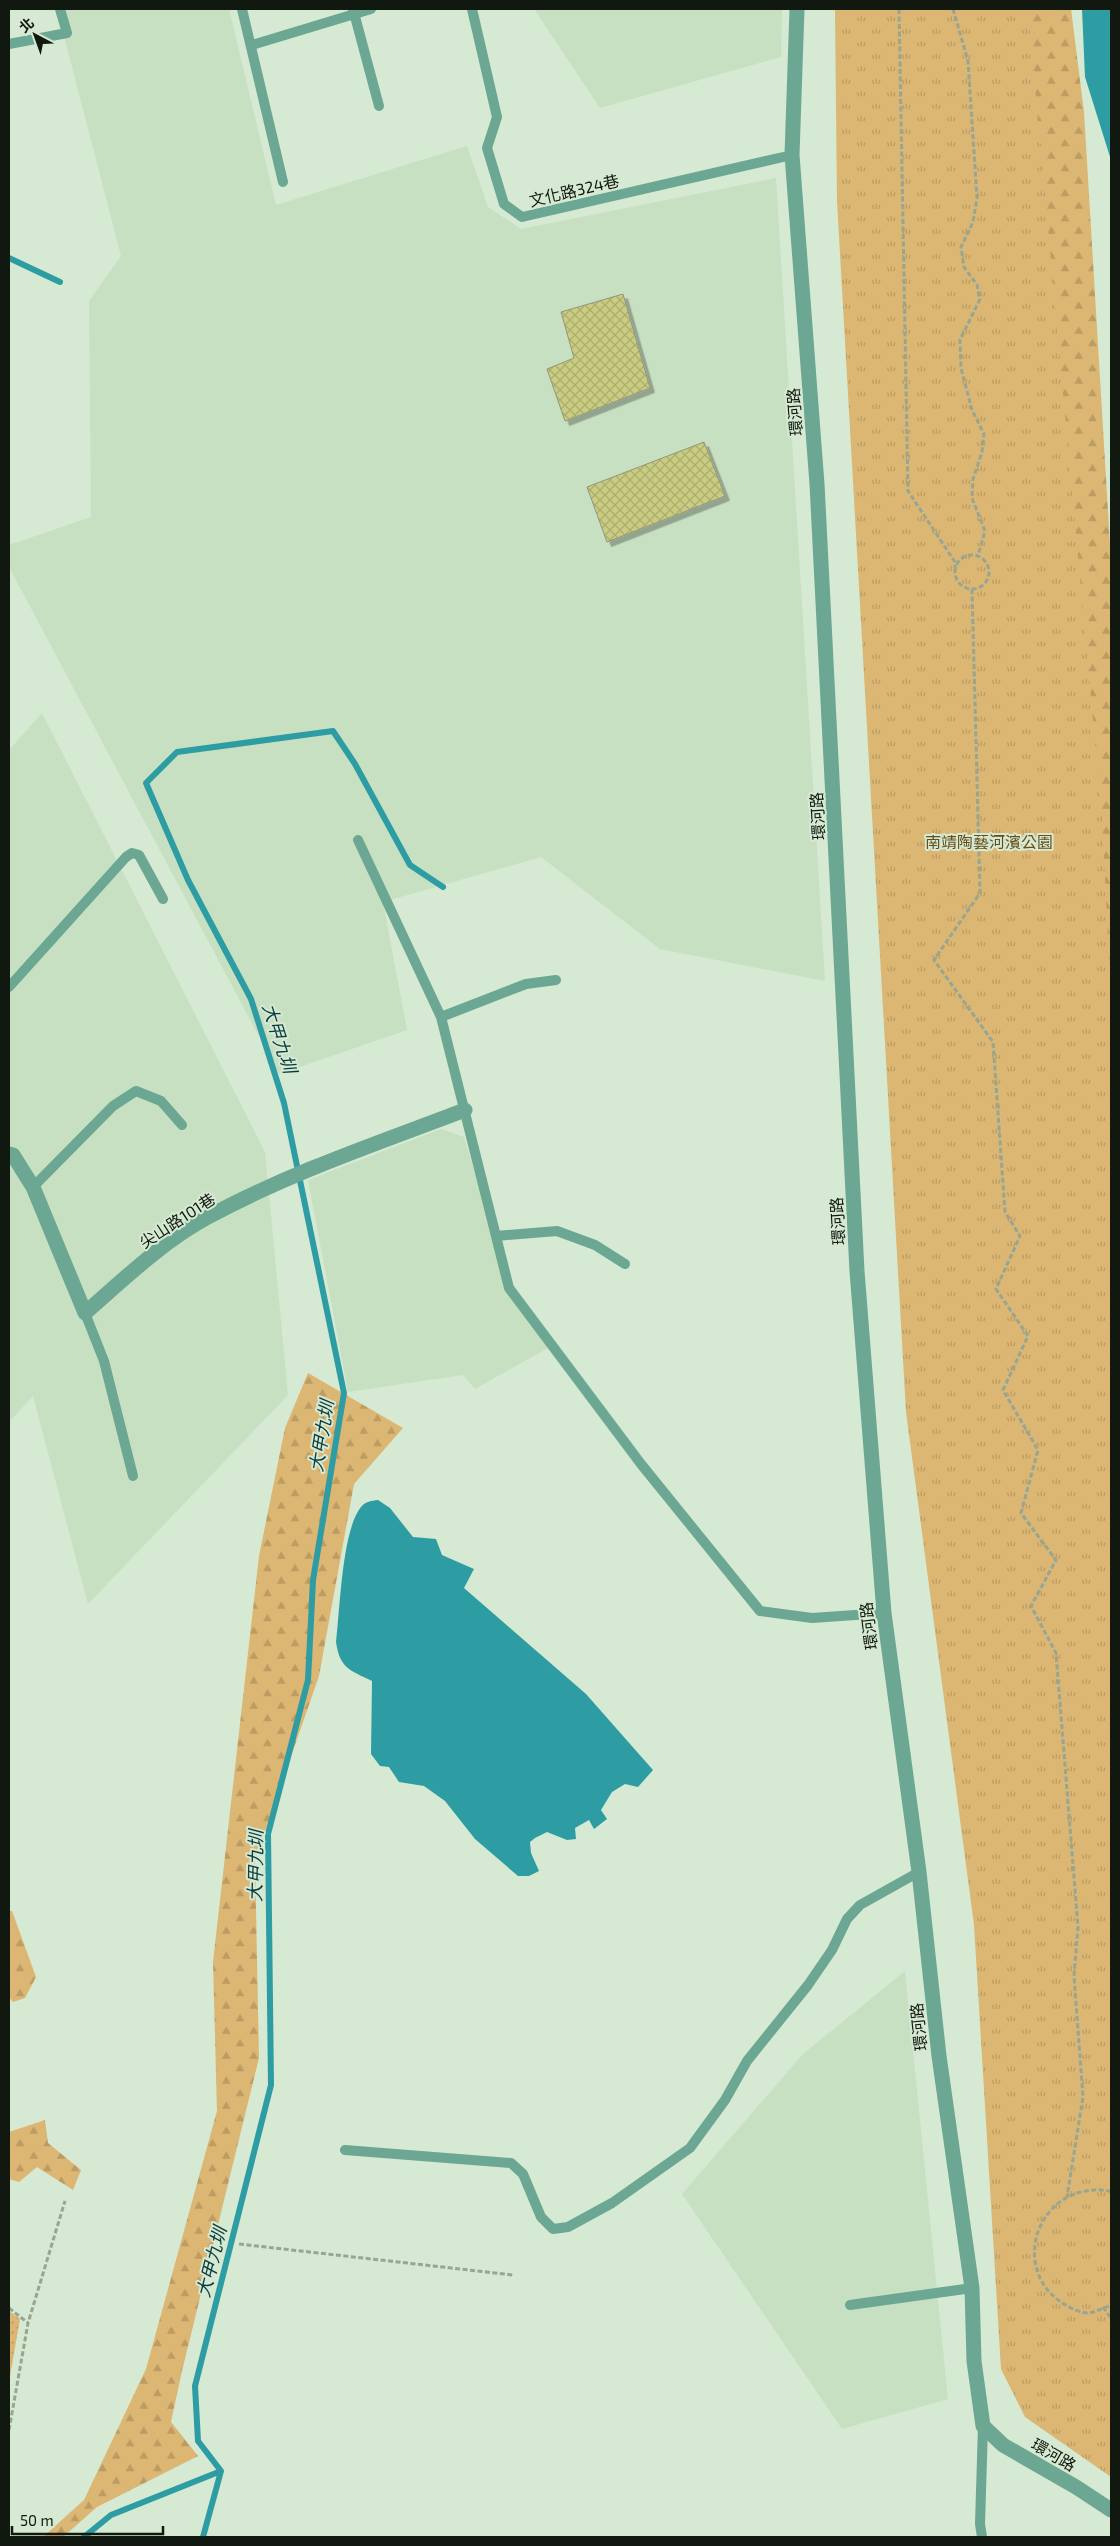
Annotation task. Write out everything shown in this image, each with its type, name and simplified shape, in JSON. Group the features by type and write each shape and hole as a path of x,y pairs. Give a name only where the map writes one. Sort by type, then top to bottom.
{"street":[{"name":"環河路","path":"798,9 792,156 818,484 857,1271 884,1613 919,1872 939,2056 972,2288 974,2361 983,2426 1003,2445 1076,2487 1111,2510"},
{"name":"尖山路101巷","path":"85,1313 157,1250 207,1217 299,1174 465,1110"},
{"path":"9,1154 13,1156 33,1186 85,1313"}],"lane":[{"path":"9,44 67,33 60,9"},
{"path":"242,9 283,182"},
{"path":"252,45 354,11 371,9"},
{"name":"文化路324巷","path":"472,9 496,117 487,148 504,204 522,217 792,156"},
{"path":"354,11 379,106"},
{"path":"358,840 441,1017 509,1288 641,1464 760,1611 812,1618 884,1613"},
{"path":"9,987 126,857 132,853 139,855 163,898"},
{"path":"441,1017 526,984 556,980"},
{"path":"33,1186 113,1106 136,1092 161,1101 182,1125"},
{"path":"496,1236 557,1231 595,1245 625,1264"},
{"path":"85,1313 104,1361 133,1476"},
{"path":"345,2150 511,2163 523,2174 541,2217 553,2229 568,2227 612,2203 690,2148 725,2100 747,2061 808,1985 832,1950 847,1919 860,1905 919,1872"},
{"path":"850,2305 972,2288"},
{"name":"環河路","path":"982,2537 980,2524 983,2426"}],"path":[{"path":"899,9 908,491 955,562 955,568 955,576 960,584 972,589 983,585 988,574 986,563 978,556 967,555 957,562 955,568"},
{"path":"954,9 968,61 977,198 972,222 961,248 964,267 977,285 980,299 960,340 961,368 972,410 984,434 982,452 974,479 972,498 985,531 978,556"},
{"path":"972,589 980,893 934,960 993,1042 1005,1212 1020,1236 996,1289 1028,1336 1004,1390 1038,1450 1021,1513 1056,1560 1030,1606 1056,1653 1078,1927 1074,1976 1083,2097 1067,2196"},
{"path":"1111,2192 1087,2190 1067,2196 1051,2208 1040,2225 1034,2244 1035,2263 1041,2282 1054,2297 1070,2308 1089,2313 1111,2306"},
{"path":"9,2430 28,2323 65,2201"},
{"path":"239,2244 513,2275"},
{"path":"1103,2307 1111,2318"},
{"path":"9,2308 28,2323"}],"shaded area":[{"path":"57,9 229,9 276,205 467,146 488,207 521,229 776,178 825,981 660,949 541,857 383,902 407,1030 279,1074 9,567 9,545 91,517 89,301 121,256"},
{"path":"534,9 782,9 781,57 600,108"},
{"path":"42,713 265,1152 288,1395 88,1604 33,1396 9,1422 9,750"},
{"path":"441,1129 464,1137 504,1267 548,1348 475,1389 463,1375 348,1392 308,1180"},
{"path":"905,1971 948,2399 842,2429 682,2194 803,2054"}],"green space":[{"name":"南靖陶藝河濱公園","path":"835,9 1028,9 1102,820 1111,997 1111,2477 1025,2417 1001,2369 974,1925 906,1412 837,201"},
{"path":"985,9 1071,9 1084,112 1111,561 1111,1035"},
{"path":"308,1373 403,1428 354,1484 319,1676 255,1860 259,2058 171,2422 198,2456 97,2507 63,2537 43,2537 84,2500 146,2369 217,2111 213,1962 259,1556 285,1428"},
{"path":"9,1911 12,1911 36,1977 25,1998 13,2002 9,1997"},
{"path":"45,2120 48,2143 81,2170 73,2190 37,2167 19,2182 9,2179 9,2132"},
{"path":"9,2311 20,2319 9,2382"}],"water":[{"path":"1082,9 1111,9 1111,160 1085,77"},
{"path":"378,1500 390,1508 413,1537 436,1539 442,1555 474,1569 464,1588 586,1694 653,1770 638,1787 625,1784 612,1792 601,1810 607,1819 594,1829 589,1820 575,1828 576,1839 567,1840 547,1832 530,1842 531,1853 539,1871 529,1876 518,1876 475,1839 445,1801 424,1786 399,1782 389,1767 380,1766 371,1754 372,1681 347,1668 340,1658 336,1642 343,1571 350,1533 361,1507 367,1502"}],"building":[{"path":"623,294 650,388 565,421 547,369 574,358 561,312"},
{"path":"704,442 725,496 607,542 587,487"}],"waterway":[{"path":"9,258 60,282"},
{"name":"大甲九圳","path":"203,2537 221,2471 198,2441 195,2386 271,2085 268,1834 308,1680 313,1580 344,1393 284,1103 251,999 188,880 146,783 177,752 333,731 355,764 410,865 443,887"},
{"name":"大甲九圳","path":"84,2537 111,2515 221,2471"}]}
